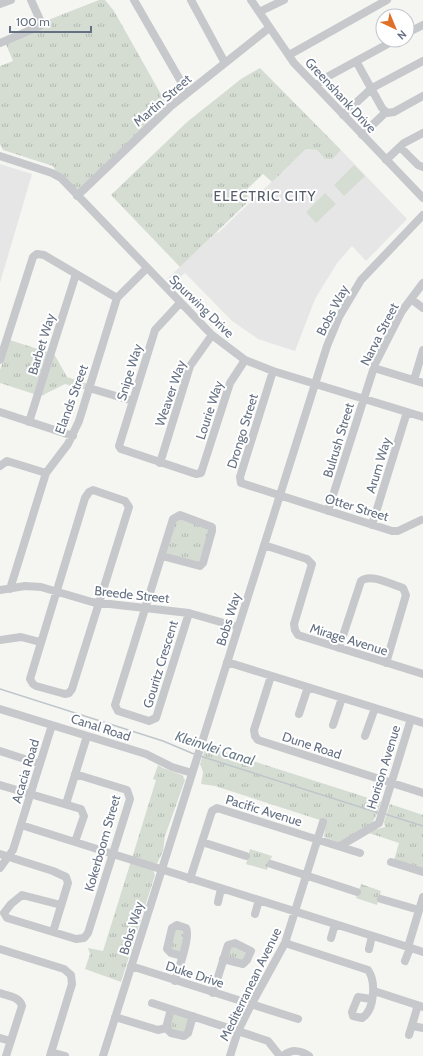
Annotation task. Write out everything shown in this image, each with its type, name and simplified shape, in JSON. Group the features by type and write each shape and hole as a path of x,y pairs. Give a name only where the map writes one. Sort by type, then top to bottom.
{"street":[{"path":"0,4 11,0"},
{"path":"0,43 40,26 40,20 31,0"},
{"path":"191,0 225,63"},
{"name":"Greenshank Drive","path":"251,0 289,55 343,115 423,198"},
{"path":"259,12 284,0"},
{"path":"289,55 386,0"},
{"path":"138,1 187,92"},
{"name":"Martin Street","path":"78,196 148,127 187,92 269,28"},
{"path":"316,86 327,77 380,48"},
{"path":"356,61 382,108 386,112"},
{"path":"343,115 372,88 423,61"},
{"path":"362,135 386,112 394,112 423,96"},
{"path":"386,160 400,147 423,133"},
{"path":"400,147 418,165 423,167"},
{"name":"Spurwing Drive","path":"0,156 52,173 61,178 212,335 245,360 423,417"},
{"name":"Bobs Way","path":"103,1056 327,346 339,317 361,280 423,215"},
{"path":"0,360 33,257 37,254 42,254 117,298"},
{"name":"Elands Street","path":"10,589 46,473 73,436 117,298 147,268"},
{"name":"Barbet Way","path":"29,422 76,274"},
{"name":"Narva Street","path":"364,398 374,368 402,311 423,284"},
{"path":"411,299 423,308"},
{"name":"Snipe Way","path":"160,463 127,452 119,446 155,330 180,303"},
{"name":"Weaver Way","path":"160,463 190,366 212,335"},
{"path":"414,380 423,350"},
{"name":"Lourie Way","path":"160,463 196,474 203,470 228,387 245,360"},
{"path":"374,368 423,383"},
{"name":"Drongo Street","path":"273,370 240,479 244,485 280,496"},
{"path":"89,388 133,401"},
{"name":"Bulrush Street","path":"328,511 364,398"},
{"path":"0,412 73,436"},
{"name":"Arum Way","path":"372,525 407,412"},
{"path":"0,466 7,461 46,473"},
{"path":"91,491 125,501 129,506 99,604 69,694 62,694 43,688 31,682 31,675 40,642 56,592 86,498 91,491"},
{"name":"Otter Street","path":"280,496 396,531 422,519"},
{"path":"146,608 162,556 175,517 180,515 212,527 200,566 162,556"},
{"name":"Mirage Avenue","path":"264,545 309,560 311,569 294,628 300,636 423,674"},
{"path":"339,648 361,581 370,578 388,583 403,588 406,595 386,663"},
{"name":"Breede Street","path":"0,590 34,586 99,604 189,613 238,627"},
{"name":"Gouritz Crescent","path":"146,608 115,705 120,712 149,721 154,720 157,715 189,613"},
{"path":"0,640 20,637 40,642"},
{"path":"227,662 423,723"},
{"name":"Dune Road","path":"271,676 254,730 255,736 258,740 423,793"},
{"path":"300,714 308,687"},
{"path":"333,725 342,698"},
{"path":"365,736 375,708"},
{"name":"Canal Road","path":"0,709 146,754 172,767 192,773"},
{"name":"Horison Avenue","path":"340,846 379,823 411,719"},
{"name":"Acacia Road","path":"0,868 9,857 21,825 52,725"},
{"path":"66,804 87,736"},
{"path":"0,751 40,764"},
{"name":"Kokerboom Street","path":"52,932 80,940 88,933 130,799 130,793 124,788 75,774"},
{"path":"0,785 76,807 83,812 84,816 75,842"},
{"name":"Pacific Avenue","path":"190,879 212,811 217,808 318,839"},
{"name":"Mediterranean Avenue","path":"230,1056 238,1031 285,943 296,912 323,822"},
{"path":"21,825 423,952"},
{"path":"318,839 360,853"},
{"path":"202,842 246,856"},
{"path":"0,854 64,875 68,883 52,932 7,918 5,911 17,897 22,895 60,905"},
{"path":"391,862 423,872"},
{"path":"271,864 357,892"},
{"path":"218,902 221,889"},
{"path":"406,961 423,897"},
{"path":"381,899 419,910"},
{"path":"255,914 259,900"},
{"path":"331,938 335,924"},
{"path":"368,949 372,936"},
{"path":"285,943 366,969 373,980 372,995 421,1006 409,1035"},
{"path":"0,949 64,969 71,976 72,984 50,1054 65,1056"},
{"path":"174,981 182,956"},
{"path":"213,992 223,959"},
{"name":"Duke Drive","path":"131,966 174,981 298,1019"},
{"path":"0,993 17,999 22,1004 6,1056"},
{"path":"152,1003 268,1041 282,1056 292,1051 302,1052 309,1056"},
{"path":"166,1028 171,1009"},
{"path":"166,1028 171,1033 184,1036 188,1033 192,1016"},
{"path":"115,1017 158,1030 166,1028"},
{"path":"412,1026 423,1028"},
{"path":"0,1038 11,1041"}],"shaded area":[{"path":"306,149 317,150 325,159 333,159 341,150 407,219 366,261 352,246 337,263 315,299 295,351 258,339 232,321 185,273 172,285 167,279 217,232 218,233"},
{"path":"0,164 32,174 0,283"}],"green space":[{"path":"99,0 105,0 114,11 167,105 79,189 76,189 56,171 53,166 3,150 0,144 0,66 13,61 5,42 45,27 43,22"},
{"path":"260,68 341,150 333,159 325,159 317,150 306,149 272,182 263,174 244,192 251,199 180,267 111,195 187,122 241,79"},
{"path":"354,165 365,176 344,196 334,185"},
{"path":"325,193 336,204 316,223 306,212"},
{"path":"10,340 47,352 34,394 0,383 0,370"},
{"path":"53,352 67,377 88,384 86,390 65,384 39,397"},
{"path":"180,519 210,529 199,562 167,554 176,521"},
{"path":"206,746 381,802 378,811 375,818 367,828 340,843 324,837 326,822 215,786 201,784 203,772 200,764"},
{"path":"158,765 182,775 185,780 165,836 163,851 157,864 132,858 156,780 153,779"},
{"path":"390,804 423,815 423,870 394,860 399,843 366,832 385,827 384,822"},
{"path":"250,849 272,856 267,870 246,864"},
{"path":"131,861 153,870 155,875 121,982 85,969 90,954 88,948 103,951"},
{"path":"361,884 381,891 377,905 356,898"},
{"path":"174,929 185,930 181,952 170,950"},
{"path":"229,946 248,950 245,961 227,958"},
{"path":"174,1014 189,1018 185,1033 169,1029 172,1015"}],"waterway":[{"name":"Kleinvlei Canal","path":"0,689 163,741 194,754"},
{"name":"Kleinvlei Canal","path":"200,756 379,813"},
{"name":"Kleinvlei Canal","path":"385,814 423,826"}],"district":[{"name":"ELECTRIC CITY","path":"265,196"}]}
